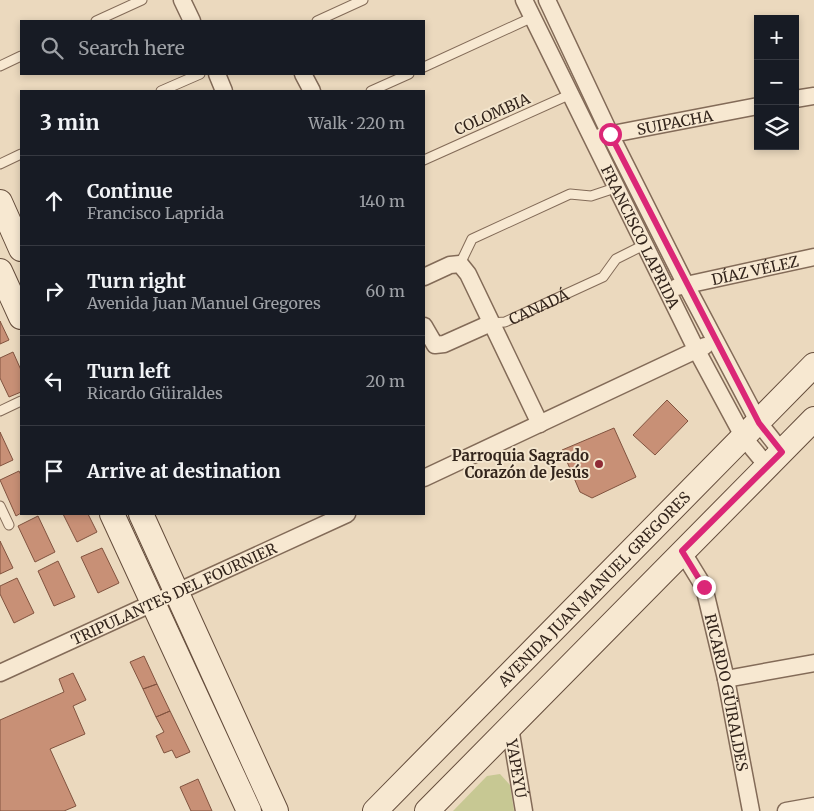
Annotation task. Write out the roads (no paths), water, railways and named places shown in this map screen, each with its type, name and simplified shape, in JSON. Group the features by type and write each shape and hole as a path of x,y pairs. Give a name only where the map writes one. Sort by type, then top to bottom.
{"main road":[{"path":"0,202 20,247"},
{"path":"0,271 20,316"},
{"name":"AVENIDA JUAN MANUEL GREGORES","path":"375,811 814,365"},
{"path":"427,811 814,419"},
{"path":"112,515 249,811"},
{"path":"141,515 276,811"}],"street":[{"path":"182,0 192,20"},
{"name":"FRANCISCO LAPRIDA","path":"524,0 696,350 751,430 775,460"},
{"name":"FRANCISCO LAPRIDA","path":"547,0 610,134 716,342 751,430"},
{"path":"304,75 311,90"},
{"path":"799,98 814,96"},
{"name":"SUIPACHA","path":"592,138 754,107"},
{"name":"DÍAZ VÉLEZ","path":"667,290 814,257"},
{"path":"425,278 450,265 460,264 468,274 540,424"},
{"name":"CANADÁ","path":"429,348 444,344 490,323"},
{"path":"425,330 429,348"},
{"path":"425,478 716,342"},
{"name":"TRIPULANTES DEL FOURNIER","path":"0,673 345,515"},
{"name":"RICARDO GÜIRALDES","path":"682,551 704,587 726,678 751,811"},
{"path":"726,678 814,662"},
{"name":"YAPEYÚ","path":"510,727 524,811"},
{"path":"786,811 814,806"}],"lane":[{"path":"98,20 142,0"},
{"path":"319,20 363,0"},
{"path":"425,67 533,18"},
{"path":"0,66 20,56"},
{"path":"163,90 198,75"},
{"path":"373,90 407,75"},
{"name":"COLOMBIA","path":"425,160 571,94"},
{"path":"0,164 20,154"},
{"path":"460,264 472,239 570,194 591,196 615,188"},
{"name":"CANADÁ","path":"490,323 505,322 603,277 616,259 644,245"},
{"path":"0,411 20,401"},
{"path":"0,506 9,525"}],"place":[{"name":"Parroquia Sagrado Corazón de Jesús","path":"599,464"}]}
